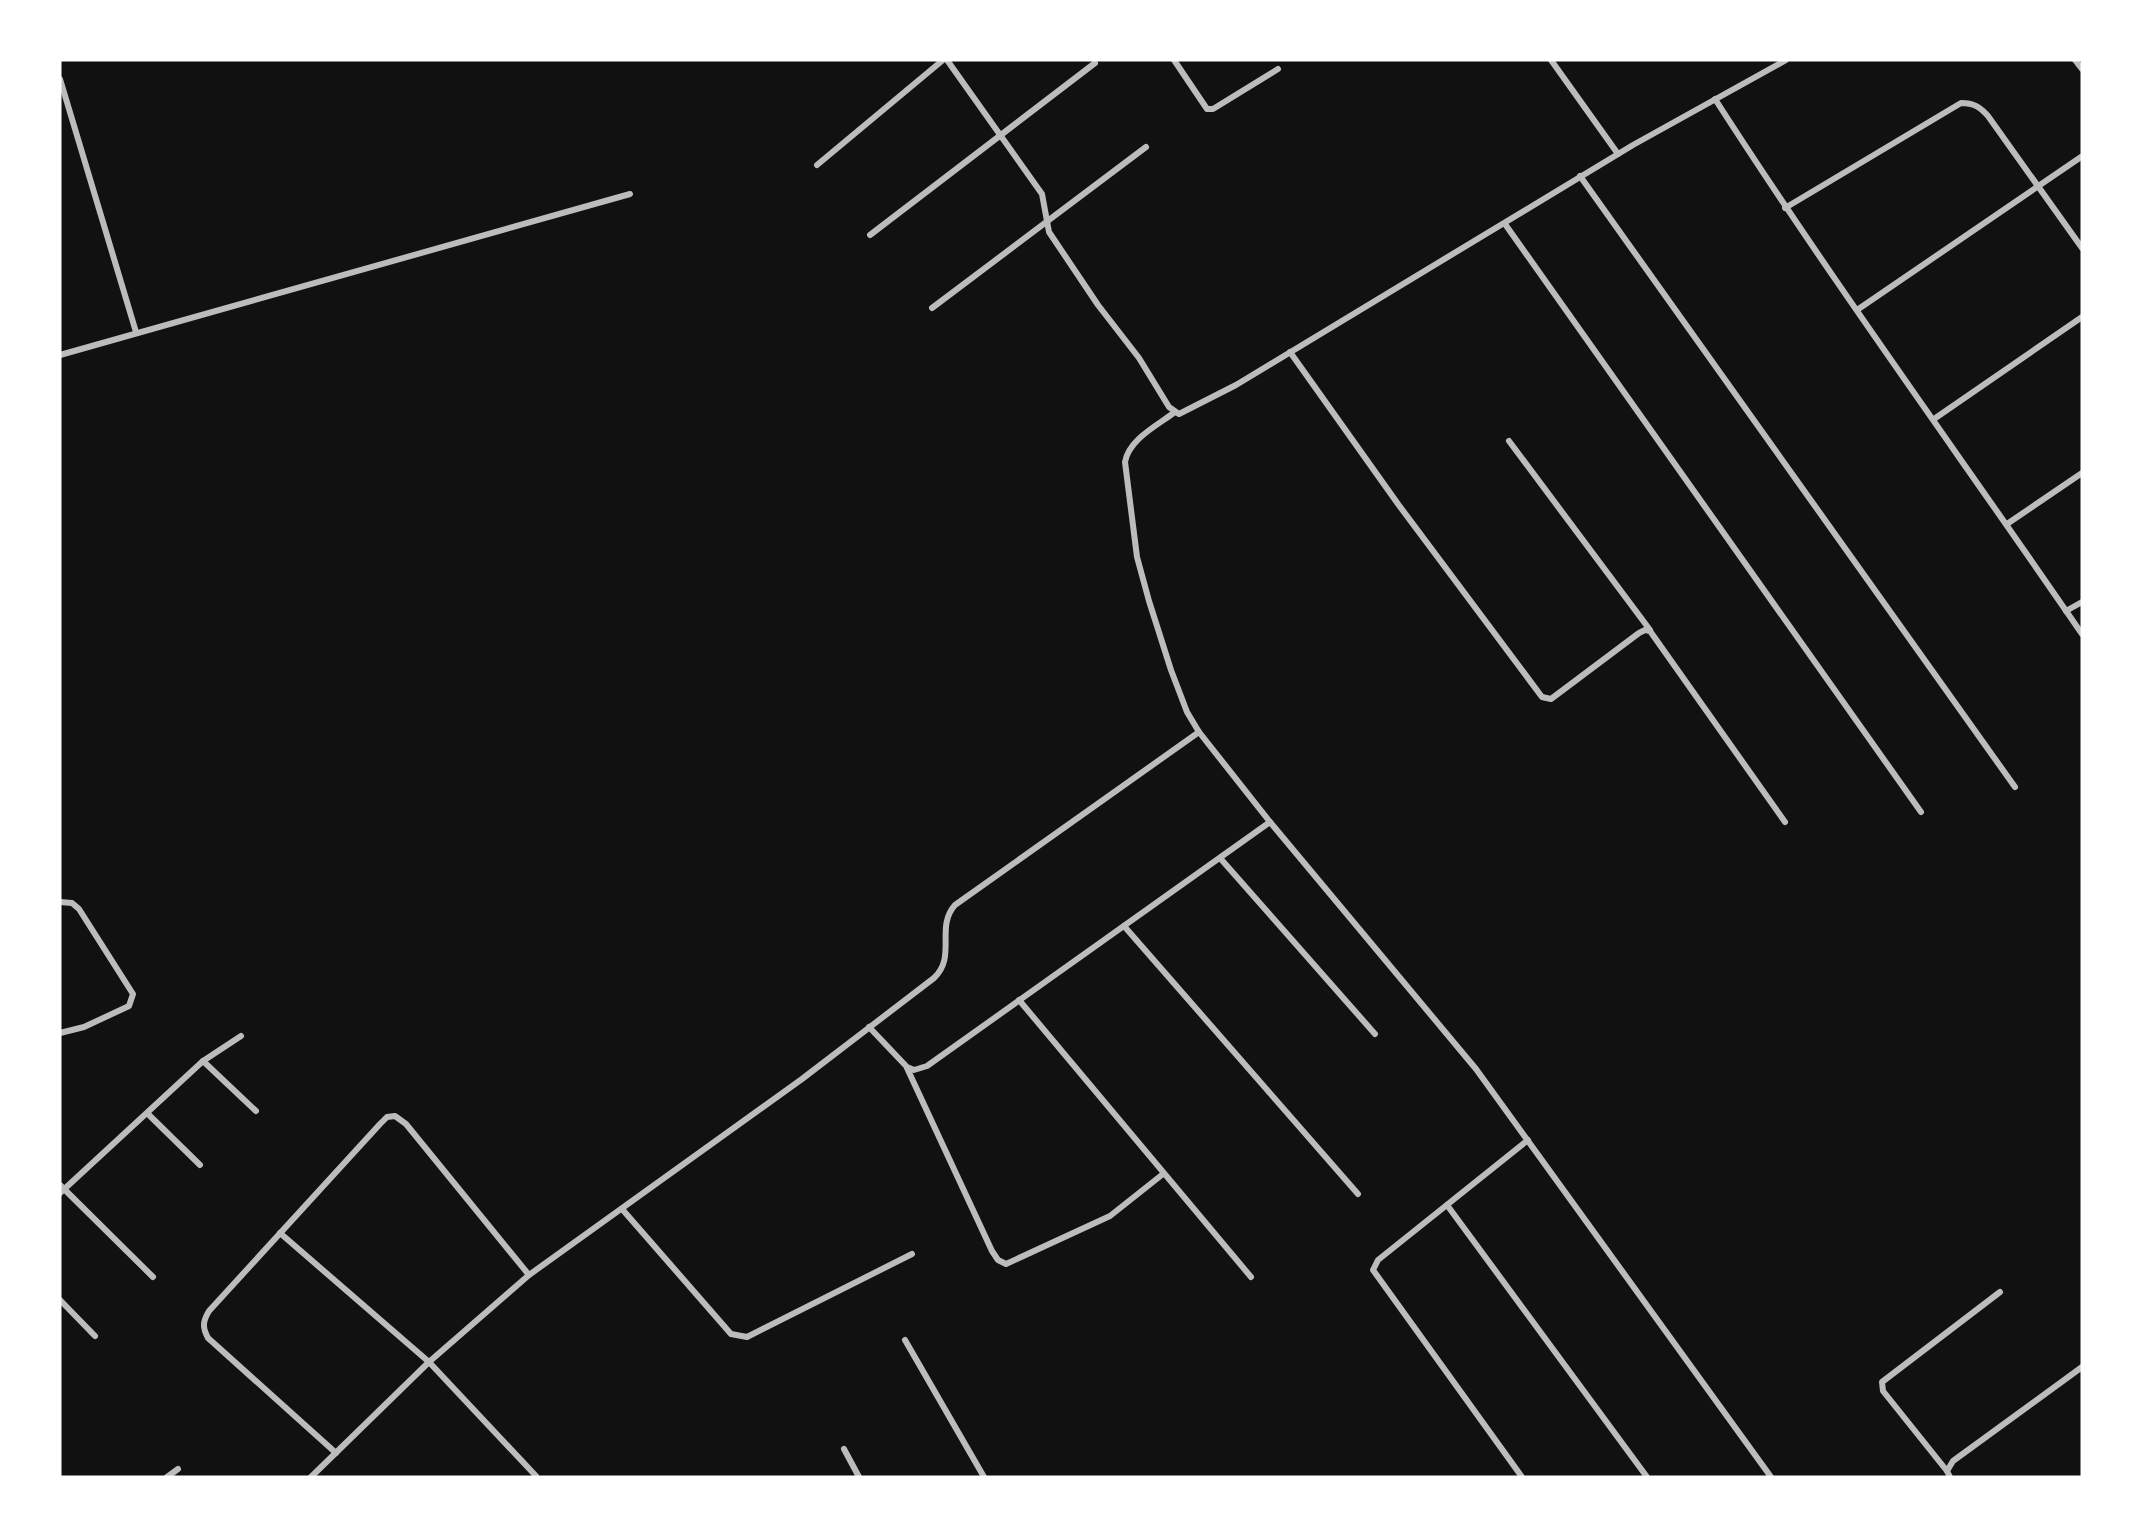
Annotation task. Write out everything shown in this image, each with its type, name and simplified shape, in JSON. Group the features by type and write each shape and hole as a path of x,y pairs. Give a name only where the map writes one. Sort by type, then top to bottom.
{"street":[{"path":"817,165 945,60 1042,194 1049,232 1098,305 1139,358 1169,407 1179,414 1194,408 1290,352 1410,278 1505,224 1580,176 1786,60"},
{"path":"1174,60 1207,109 1213,109 1278,69"},
{"path":"1551,60 1618,154"},
{"path":"2075,60 2082,69"},
{"path":"870,235 1095,63"},
{"path":"60,79 136,332"},
{"path":"1715,99 1785,208 2082,634"},
{"path":"1785,208 1961,103 1980,108 2082,248"},
{"path":"932,308 1146,147"},
{"path":"1857,310 2081,157"},
{"path":"1580,176 2015,787"},
{"path":"60,355 630,194"},
{"path":"1505,224 1921,812"},
{"path":"1934,419 2082,317"},
{"path":"1290,352 1398,504 1542,697 1551,699 1639,633 1645,630 1650,631"},
{"path":"1175,412 1133,444 1127,452 1125,462 1137,557 1171,670 1187,712 1199,732 1270,822 1453,1039 1770,1477"},
{"path":"1509,441 1650,631 1785,822"},
{"path":"2007,524 2082,474"},
{"path":"2066,611 2082,602"},
{"path":"311,1477 429,1362 529,1275 802,1079 942,971 946,963 947,914 955,905 1199,732"},
{"path":"907,1067 914,1070 927,1066 1270,822"},
{"path":"1220,858 1375,1034"},
{"path":"60,902 72,903 79,909 133,994 129,1006 84,1027 60,1033"},
{"path":"1124,926 1358,1194"},
{"path":"1019,1000 1251,1277"},
{"path":"869,1026 907,1067 998,1260 1006,1264 1110,1216 1163,1174"},
{"path":"153,1277 61,1189 148,1114 203,1061 241,1036"},
{"path":"203,1061 256,1111"},
{"path":"148,1114 200,1165"},
{"path":"336,1453 208,1338 203,1328 209,1311 380,1124 387,1118 395,1116 406,1124 529,1275"},
{"path":"1522,1477 1373,1270 1378,1260 1528,1140"},
{"path":"1447,1205 1647,1477"},
{"path":"622,1209 731,1334 738,1338 747,1337 912,1254"},
{"path":"280,1233 429,1362 536,1476"},
{"path":"1949,1474 1883,1391 1882,1382 2000,1292"},
{"path":"60,1300 95,1336"},
{"path":"905,1340 984,1477"},
{"path":"1949,1474 1953,1461 2082,1367"},
{"path":"844,1449 859,1477"},
{"path":"167,1477 178,1468"}]}
